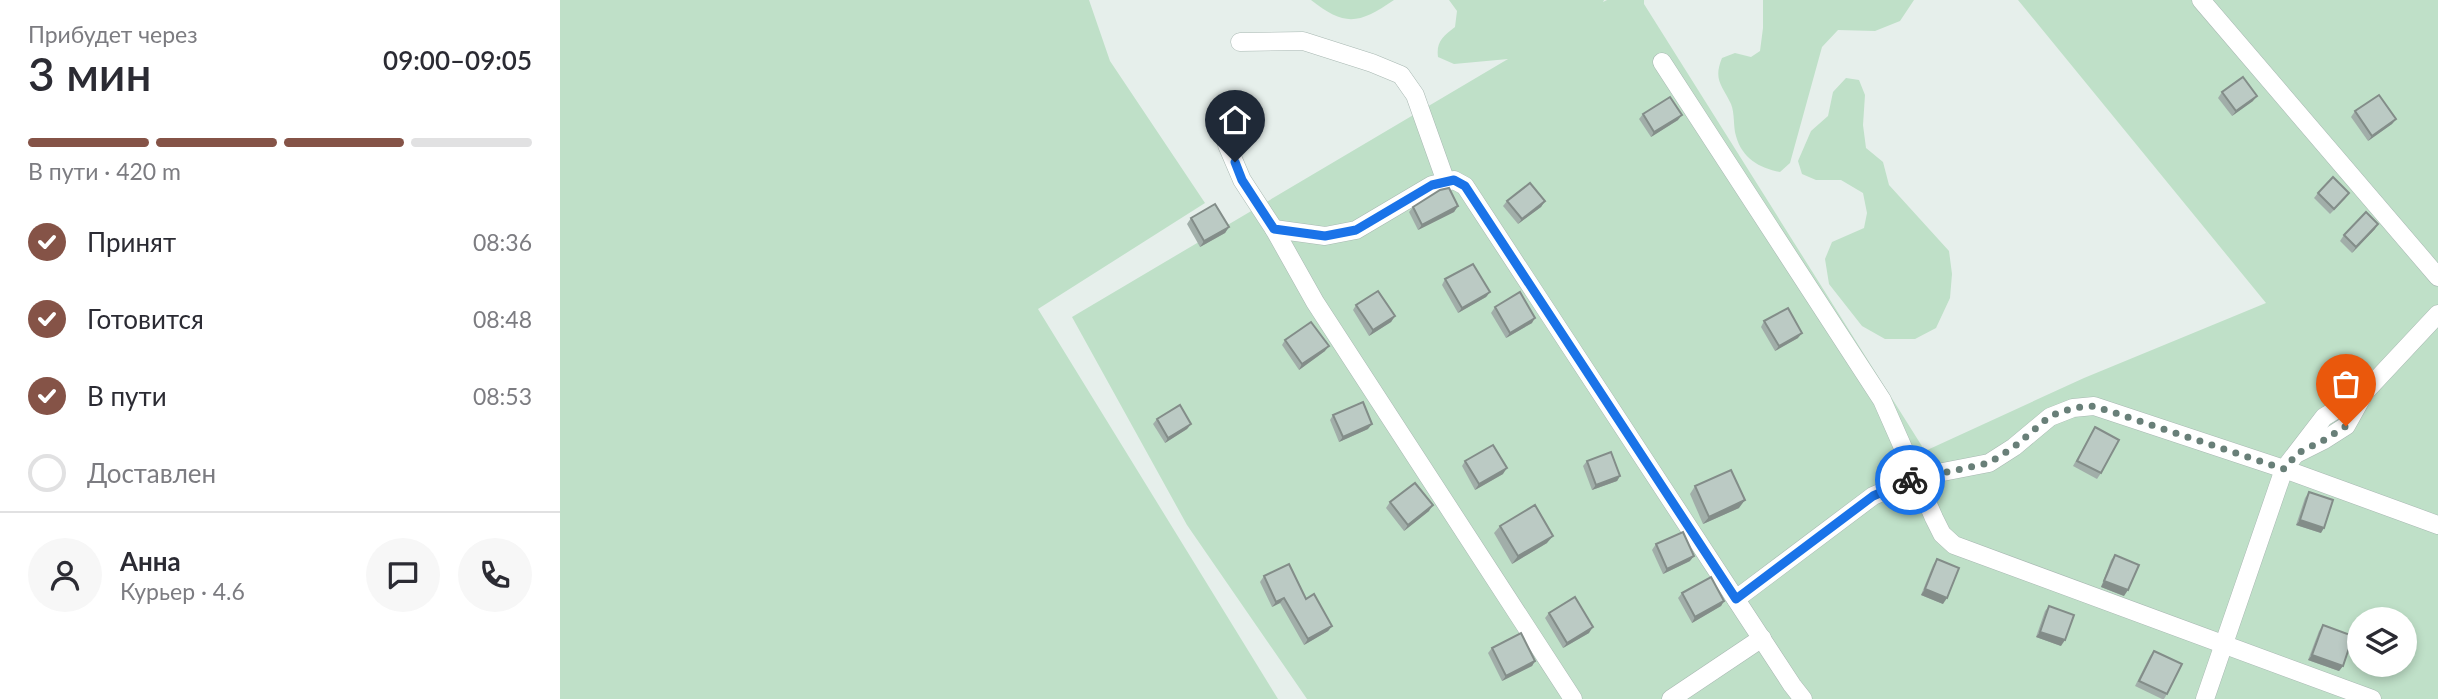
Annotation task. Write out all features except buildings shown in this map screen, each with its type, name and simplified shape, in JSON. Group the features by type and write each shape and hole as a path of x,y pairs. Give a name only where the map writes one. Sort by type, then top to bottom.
{"street":[{"path":"2201,0 2438,277"},
{"path":"1240,42 1303,41 1401,75 1415,95 1446,182"},
{"path":"1662,62 1882,400 1942,534 1954,545 2372,699"},
{"path":"1227,145 1242,180 1274,229 1315,302 1573,699"},
{"path":"1274,229 1325,236 1356,230 1432,185 1454,180 1465,186 1791,685 1803,699"},
{"path":"2205,699 2284,469 2324,417 2365,393 2438,314"},
{"path":"1736,599 1873,496 1917,477 1989,463 2014,447 2050,416 2073,408 2094,406 2284,469 2438,525"},
{"path":"1671,699 1762,638"}],"green space":[{"path":"560,0 1089,0 1110,61 1205,203 1038,309 1278,699 560,699"},
{"path":"1311,0 1394,0 1371,14 1352,19 1333,15"},
{"path":"1449,0 1644,0 1644,4 1925,451 2084,378 2266,303 2018,0 2438,0 2438,699 1307,699 1187,525 1072,317 1508,59 1454,64 1438,57 1441,40 1455,27 1457,11"},
{"path":"1763,0 1914,0 1900,21 1875,31 1838,30 1822,47 1790,163 1780,172 1758,165 1742,150 1736,136 1731,104 1718,72 1722,58 1735,53 1751,57 1760,51"},
{"path":"1846,78 1859,80 1865,95 1863,125 1866,148 1883,162 1889,185 1949,251 1952,274 1950,298 1936,328 1915,339 1885,339 1862,326 1829,284 1825,259 1832,242 1864,228 1867,213 1863,193 1841,180 1816,180 1802,174 1798,161 1811,131 1828,116 1833,92"}],"way so far":[{"path":"1910,480 1989,463 2014,447 2050,416 2073,408 2094,406 2284,469 2298,453 2346,426"}],"route":[{"path":"1235,162 1242,180 1274,229 1325,236 1356,230 1432,185 1454,180 1465,186 1736,599 1873,496 1910,480"}]}
